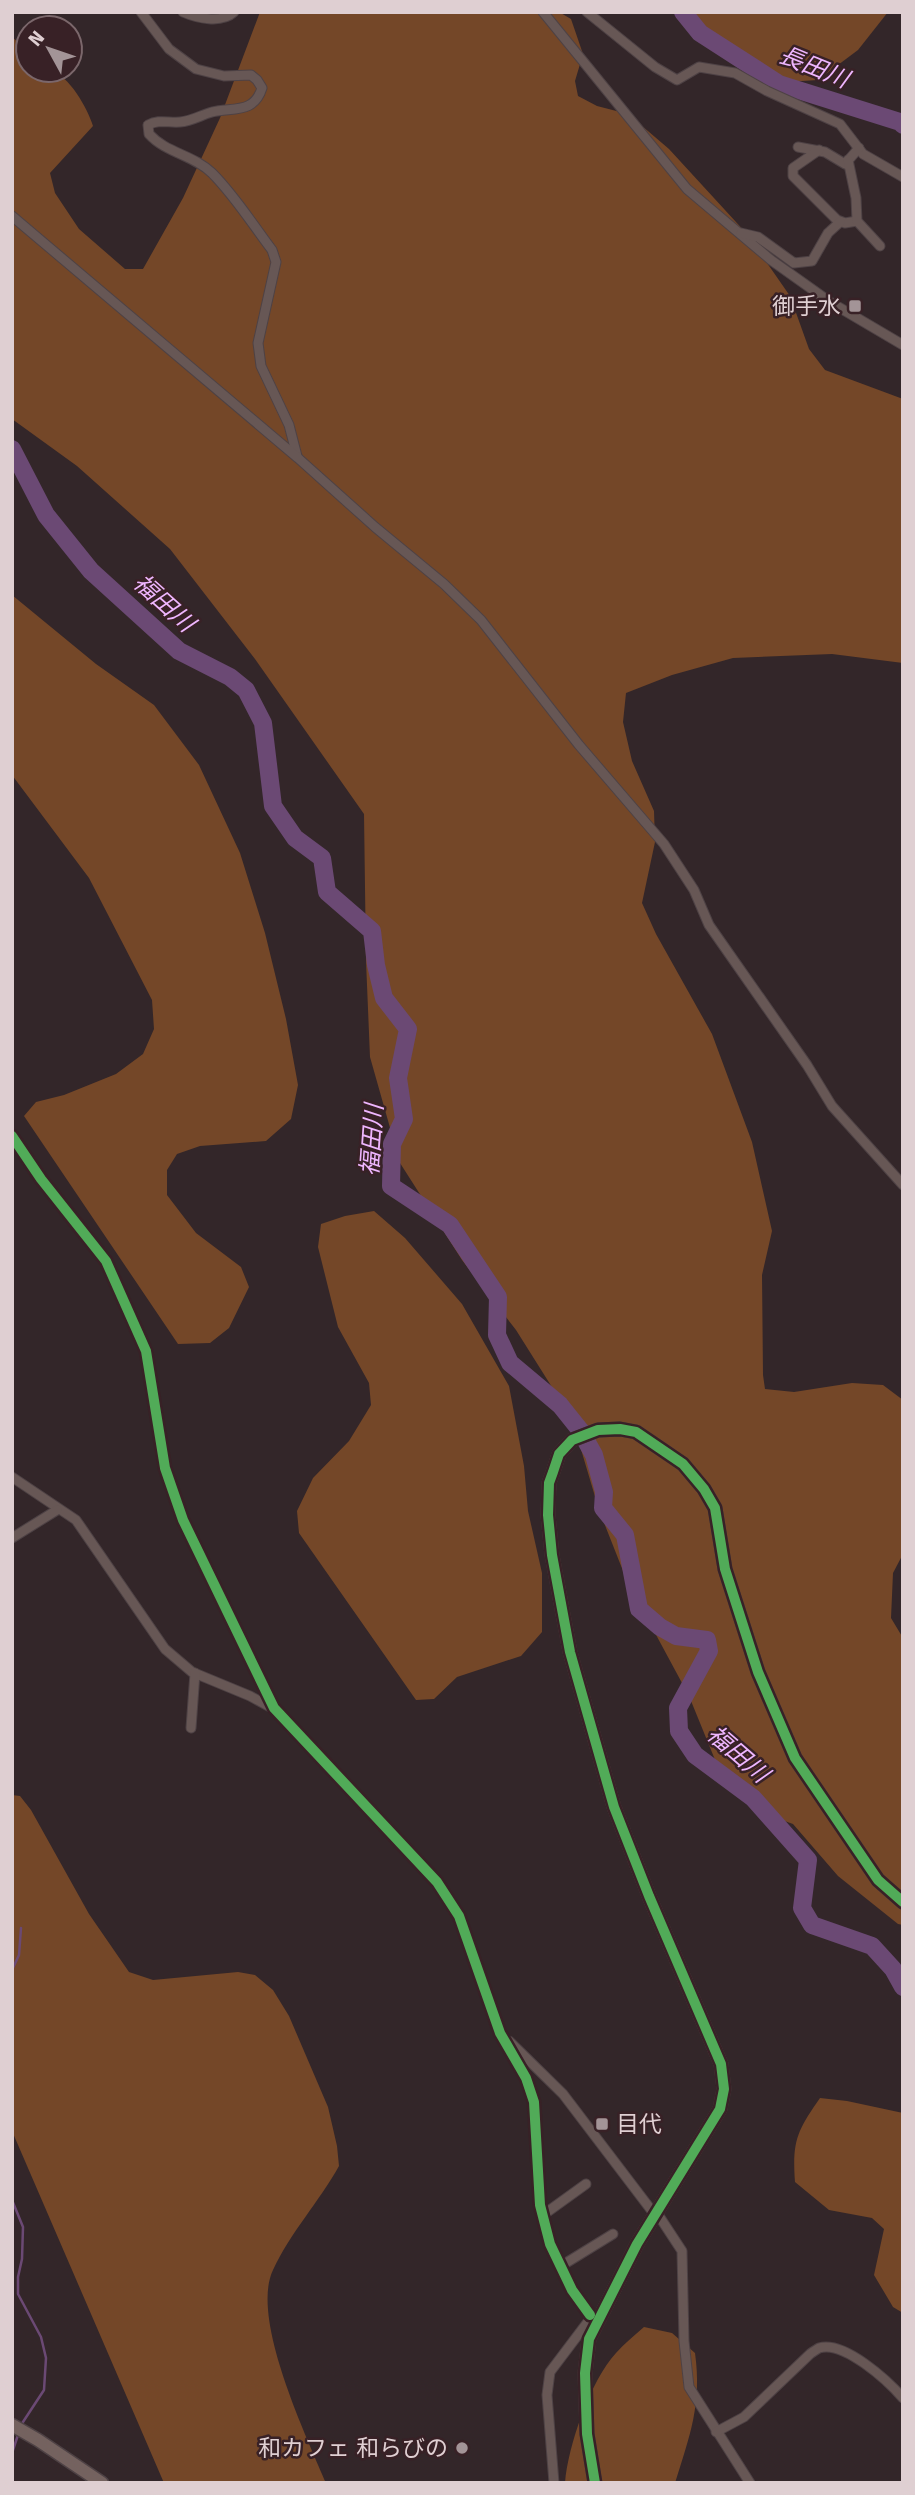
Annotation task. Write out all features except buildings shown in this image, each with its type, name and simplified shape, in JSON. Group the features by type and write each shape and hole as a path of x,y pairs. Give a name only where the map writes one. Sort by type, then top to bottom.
{"street":[{"path":"141,12 169,49 196,69 224,76 251,75 262,88 259,98 248,107 212,112 180,122 155,121 148,125 149,134 159,145 190,158 211,172 272,250 276,262 258,342 261,366 289,425 298,457"},
{"path":"183,12 196,18 219,19 234,12"},
{"path":"542,12 687,189 771,260 830,302 903,345"},
{"path":"587,12 677,80 699,67 735,73 767,91 841,124 863,154 903,177"},
{"path":"798,147 820,150 845,164 859,148"},
{"path":"820,150 793,167 793,176 840,222 857,220"},
{"path":"848,160 856,198 857,220 880,246"},
{"path":"12,216 298,457 375,527 444,584 481,620 579,745 664,844 694,890 709,925 807,1065 832,1106 903,1185"},
{"path":"739,233 758,237 794,263 812,261 828,233 840,222"},
{"path":"12,1136 41,1179 106,1261 146,1351 165,1468 183,1520 274,1709 437,1882 459,1916 500,2033 526,2078 534,2102 540,2205 550,2244 572,2290 590,2315"},
{"path":"595,2483 587,2434 585,2373 589,2339 638,2244 720,2109 724,2088 721,2064 654,1909 614,1807 570,1652 552,1556 548,1515 549,1483 559,1454 572,1440 598,1430 620,1429 636,1432 683,1464 704,1489 715,1508 725,1570 758,1672 795,1758 878,1880 903,1902"},
{"path":"12,1477 57,1510 76,1520 165,1649 195,1674 250,1696 274,1709"},
{"path":"12,1538 57,1510"},
{"path":"191,1728 195,1674"},
{"path":"500,2033 563,2094 659,2217 682,2251 684,2341 689,2387 749,2483"},
{"path":"543,2215 586,2184"},
{"path":"561,2266 613,2234"},
{"path":"554,2483 547,2395 550,2372 590,2315 604,2312"},
{"path":"716,2432 744,2417 819,2348 831,2347 856,2357 894,2387 903,2398"},
{"path":"12,2425 102,2483"}],"shaded area":[{"path":"260,12 559,12 571,19 583,54 575,81 578,96 597,106 628,114 669,149 747,234 790,296 809,349 825,370 903,399 903,663 832,654 733,658 672,675 626,693 623,722 632,761 654,811 655,842 642,903 656,934 712,1034 752,1142 772,1231 762,1275 765,1389 794,1392 852,1383 883,1385 903,1400 903,1554 893,1573 891,1618 903,1638 903,1925 898,1924 838,1876 793,1824 762,1813 720,1772 689,1696 627,1581 599,1510 572,1419 516,1330 462,1260 400,1163 370,1057 364,814 255,659 170,549 77,466 12,419 12,37 14,84 70,84 87,111 93,126 50,173 55,193 79,229 125,269 143,269 183,198 220,118"},
{"path":"683,12 888,12 858,50 818,80 786,82 754,71 713,42 686,19"},
{"path":"12,595 96,664 154,705 199,765 240,853 265,933 286,1019 298,1085 291,1119 266,1141 200,1146 177,1154 167,1170 167,1195 196,1233 241,1267 249,1287 229,1328 210,1343 178,1344 24,1116 36,1102 64,1095 116,1074 143,1054 154,1029 152,1000 89,878 12,775"},
{"path":"374,1211 405,1238 462,1304 509,1386 524,1466 528,1511 542,1573 542,1632 521,1656 457,1677 434,1699 416,1700 299,1533 297,1511 313,1478 349,1441 371,1405 369,1383 338,1327 318,1247 321,1224"},
{"path":"12,1795 20,1796 31,1810 89,1914 129,1972 153,1980 238,1972 255,1975 273,1990 289,2016 328,2107 339,2166 273,2270 268,2291 269,2317 283,2376 326,2483 164,2483 12,2131"},
{"path":"820,2098 903,2113 903,2313 893,2307 874,2275 884,2229 872,2218 829,2210 795,2182 794,2156 798,2137"},
{"path":"644,2327 672,2333 695,2353 696,2404 675,2483 565,2483 576,2432 598,2379 616,2353"}],"waterway":[{"name":"長田川","path":"683,12 700,33 779,84 903,125"},
{"name":"福田川","path":"12,449 46,515 91,571 179,651 230,677 246,690 263,723 273,806 295,838 322,858 327,892 372,931 384,998 408,1029 398,1078 404,1119 392,1144 391,1186 450,1225 498,1297 497,1335 510,1363 560,1405 580,1430 594,1455 604,1492 603,1508 625,1535 639,1609 660,1627 676,1636 707,1640 709,1651 678,1708 679,1731 695,1755 753,1798 808,1860 802,1908 812,1925 872,1946 893,1969 903,1987"},
{"path":"12,1970 19,1955 21,1928"},
{"path":"12,2088 12,2095"},
{"path":"12,2200 23,2227 18,2294 41,2337 46,2358 44,2390 21,2425"},
{"path":"12,2453 18,2435"}],"cycle path":[{"path":"12,1136 41,1179 106,1261 146,1351 165,1468 183,1520 274,1708 437,1882 459,1916 500,2033 526,2078 534,2102 540,2205 550,2244 572,2290 590,2315"},
{"path":"595,2483 587,2434 585,2373 589,2339 637,2244 720,2109 724,2089 721,2064 614,1807 570,1652 552,1555 548,1515 549,1483 559,1454 572,1440 598,1430 620,1429 636,1432 683,1464 704,1489 715,1508 725,1569 758,1672 795,1758 878,1880 903,1902"}],"place":[{"name":"御手水","path":"855,306"},
{"name":"目代","path":"602,2124"},
{"name":"和カフェ 和らびの","path":"462,2448"}]}
